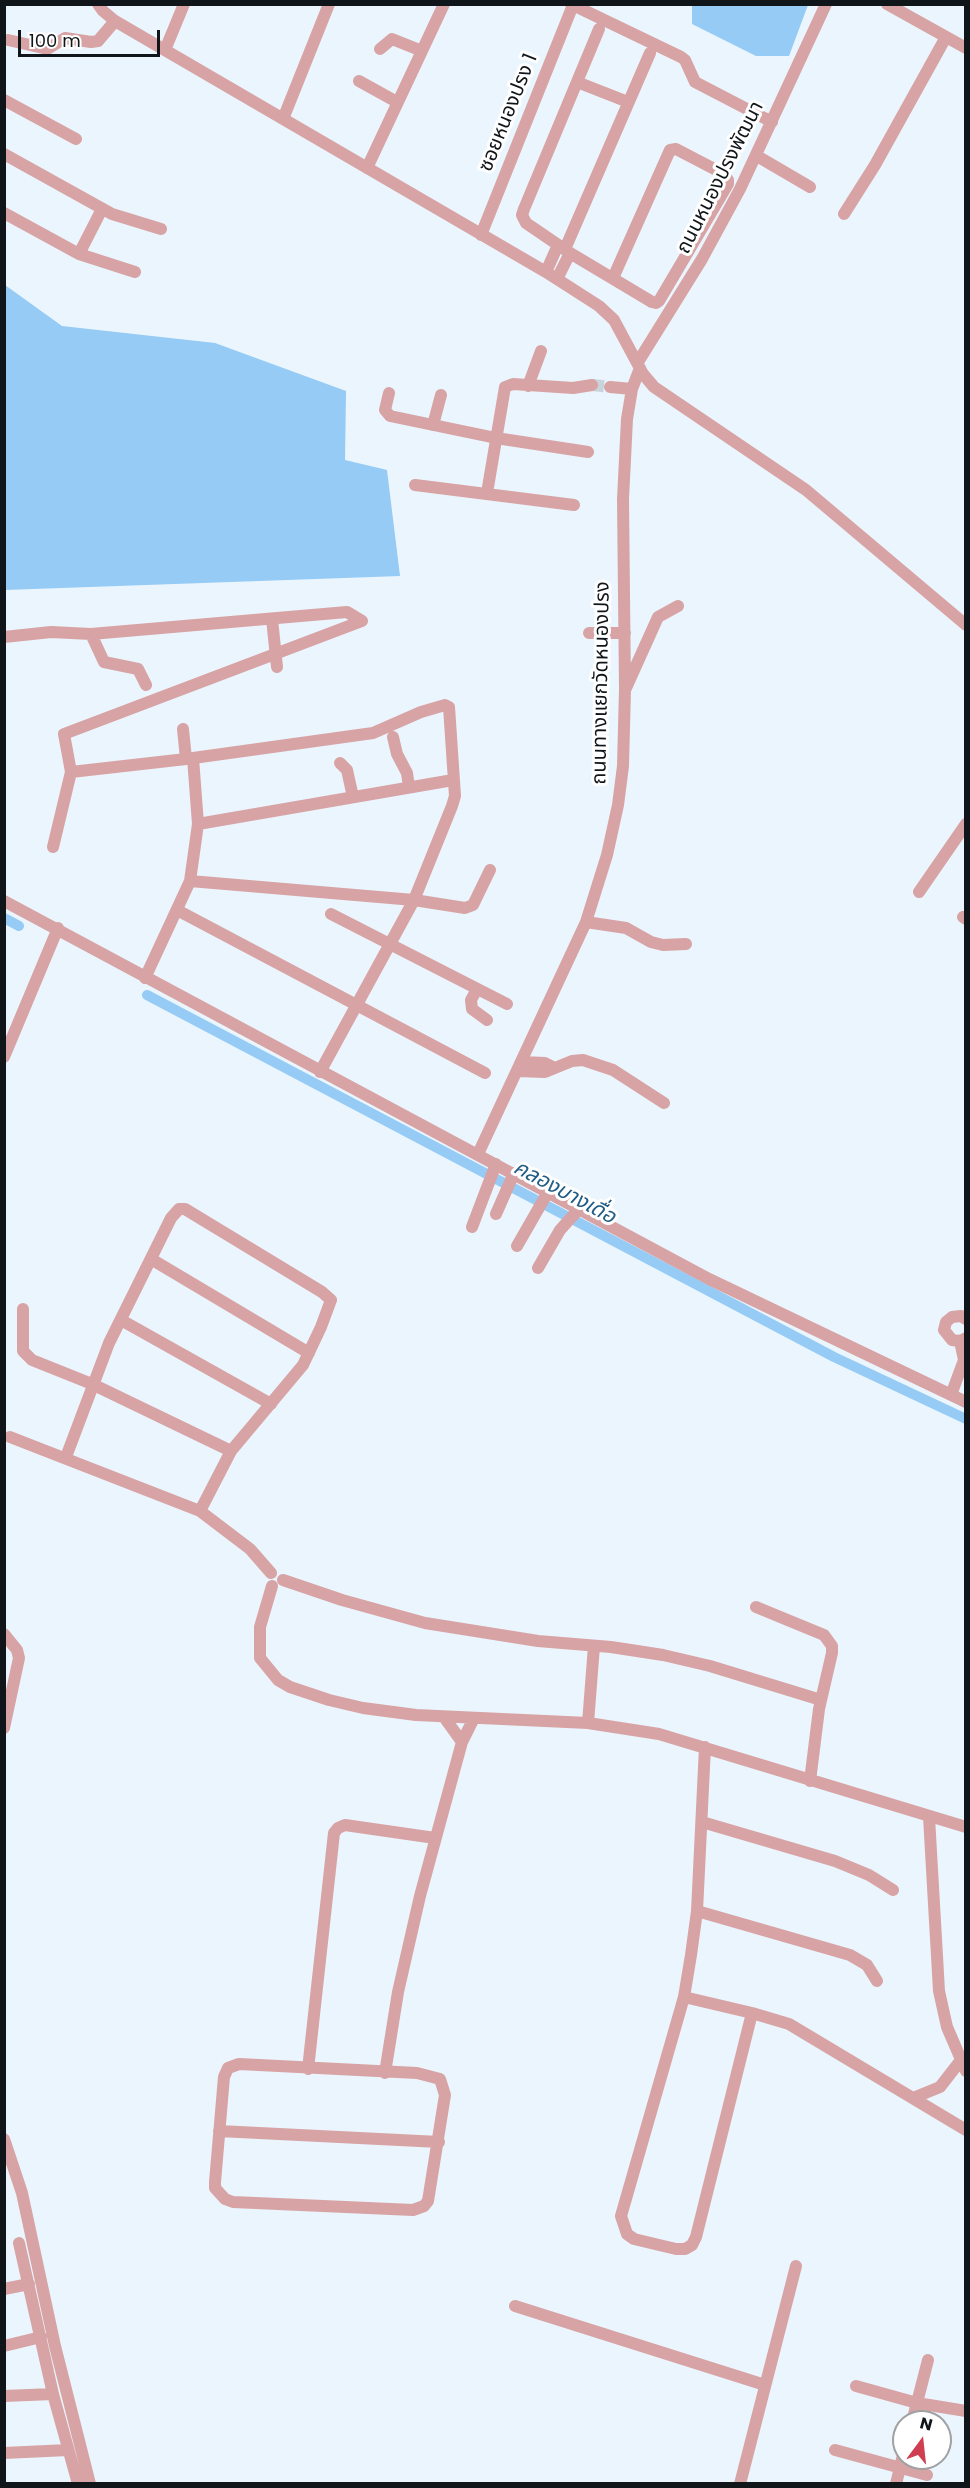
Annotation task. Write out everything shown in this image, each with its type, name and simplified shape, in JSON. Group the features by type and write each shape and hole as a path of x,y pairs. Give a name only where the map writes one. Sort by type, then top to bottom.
{"street":[{"path":"98,4 103,12 115,21 552,276 608,314 654,387 806,490 966,625"},
{"path":"165,50 184,4"},
{"path":"283,119 328,4"},
{"path":"367,168 444,4"},
{"name":"ถนนหนองปรงพัฒนา","path":"639,365 702,260 757,156 826,4"},
{"path":"887,4 966,48"},
{"path":"572,5 681,57 685,60 695,82 772,122"},
{"name":"ซอยหนองปรง 1","path":"480,235 572,5"},
{"path":"8,40 43,48 49,48 65,38 98,41 115,21"},
{"path":"599,29 522,215 526,223 564,249 652,302 659,301 728,184 727,177 676,149 670,150 613,278"},
{"path":"844,214 875,165 946,37"},
{"path":"380,49 392,39 422,51"},
{"path":"552,276 650,53"},
{"path":"359,81 397,102"},
{"path":"577,82 628,102"},
{"path":"4,100 76,139"},
{"path":"4,154 102,209 161,229"},
{"path":"757,156 810,187"},
{"path":"79,254 102,209"},
{"path":"4,213 79,254 135,272"},
{"path":"528,386 541,351"},
{"name":"ถนนทางแยกวัดหนองปรง","path":"478,1154 586,922 607,855 618,805 623,766 625,689 615,633 627,419 620,388 639,365"},
{"path":"487,493 503,390 509,385 573,388 592,385"},
{"path":"389,393 385,410 387,414 496,438 588,452"},
{"path":"434,425 441,395"},
{"path":"415,485 574,505"},
{"path":"625,689 658,617 678,606"},
{"path":"4,637 51,632 91,634 347,612 362,621 64,734 71,772 53,847"},
{"path":"272,619 277,667"},
{"path":"589,633 615,633"},
{"path":"91,634 104,662 138,669 146,685"},
{"path":"71,772 189,759 373,733 404,718 445,705 449,707 455,796 452,806 414,900 320,1071"},
{"path":"145,978 190,881 198,824 183,729"},
{"path":"393,737 397,754 407,773 409,787"},
{"path":"340,763 347,770 353,797"},
{"path":"198,824 453,780"},
{"path":"919,892 966,824"},
{"path":"190,881 414,900 465,908 473,905 490,870"},
{"path":"4,901 478,1154 494,1171 544,1199 966,1402"},
{"path":"177,910 485,1073"},
{"path":"331,914 507,1004"},
{"path":"586,922 626,928 651,942 663,945 686,944"},
{"path":"5,1055 57,928"},
{"path":"477,989 471,1000 472,1010 486,1020"},
{"path":"520,1067 545,1064 553,1067 582,1060 613,1070 664,1103"},
{"path":"472,1227 494,1171"},
{"path":"496,1214 511,1179"},
{"path":"516,1246 544,1199"},
{"path":"66,1457 102,1358 120,1320 175,1212 179,1209 190,1211 322,1292 331,1300 330,1307 303,1365 231,1451 200,1511"},
{"path":"538,1268 560,1230 575,1214"},
{"path":"151,1259 309,1353"},
{"path":"23,1309 23,1351 27,1357 92,1384 231,1451"},
{"path":"951,1395 964,1360 963,1340 948,1338 945,1326 952,1317 965,1318"},
{"path":"120,1320 271,1404"},
{"path":"9,1437 66,1457 200,1511 250,1550 275,1580 425,1623 538,1641 663,1655 710,1666 821,1700"},
{"path":"275,1580 260,1627 258,1644 260,1658 278,1680 290,1688 363,1708 444,1717 588,1723 659,1734 966,1827"},
{"path":"756,1607 817,1632 828,1639 832,1653 821,1700 810,1781"},
{"path":"4,1634 17,1650 19,1666 4,1728"},
{"path":"588,1723 594,1646"},
{"path":"444,1717 462,1742"},
{"path":"385,2073 398,1992 435,1838 462,1742 474,1718"},
{"path":"705,1748 697,1911 684,1997 621,2216 627,2234 634,2239 676,2249 686,2249 692,2245 696,2237 752,2013"},
{"path":"913,2098 940,2087 963,2066 947,2027 939,1991 929,1817"},
{"path":"702,1822 835,1861 869,1875 893,1890"},
{"path":"308,2069 334,1833 345,1825 435,1838"},
{"path":"697,1911 850,1955 867,1965 877,1981"},
{"path":"684,1997 789,2024 966,2130"},
{"path":"239,2064 308,2069 429,2074 440,2079 445,2095 430,2196 424,2206 419,2209 233,2202 225,2199 215,2188 224,2077 228,2068 239,2064"},
{"path":"219,2131 439,2142"},
{"path":"4,2139 22,2193 55,2346 90,2484"},
{"path":"19,2243 53,2394 78,2484"},
{"path":"740,2484 796,2266"},
{"path":"4,2289 28,2284"},
{"path":"514,2306 765,2385"},
{"path":"4,2346 41,2337"},
{"path":"915,2410 928,2360"},
{"path":"856,2386 917,2403 966,2411"},
{"path":"4,2396 53,2394"},
{"path":"4,2453 69,2450"},
{"path":"836,2450 892,2466"},
{"path":"908,2470 927,2475"}],"water":[{"path":"692,4 808,5 789,56 756,56 692,24"},
{"path":"5,285 62,326 215,343 346,391 345,460 387,470 400,576 5,590"}],"waterway":[{"name":"คลองบางเดื่อ","path":"4,918 19,926"},
{"name":"คลองบางเดื่อ","path":"147,995 834,1357 966,1419"}],"tunnel":[{"path":"592,385 610,387"}]}
